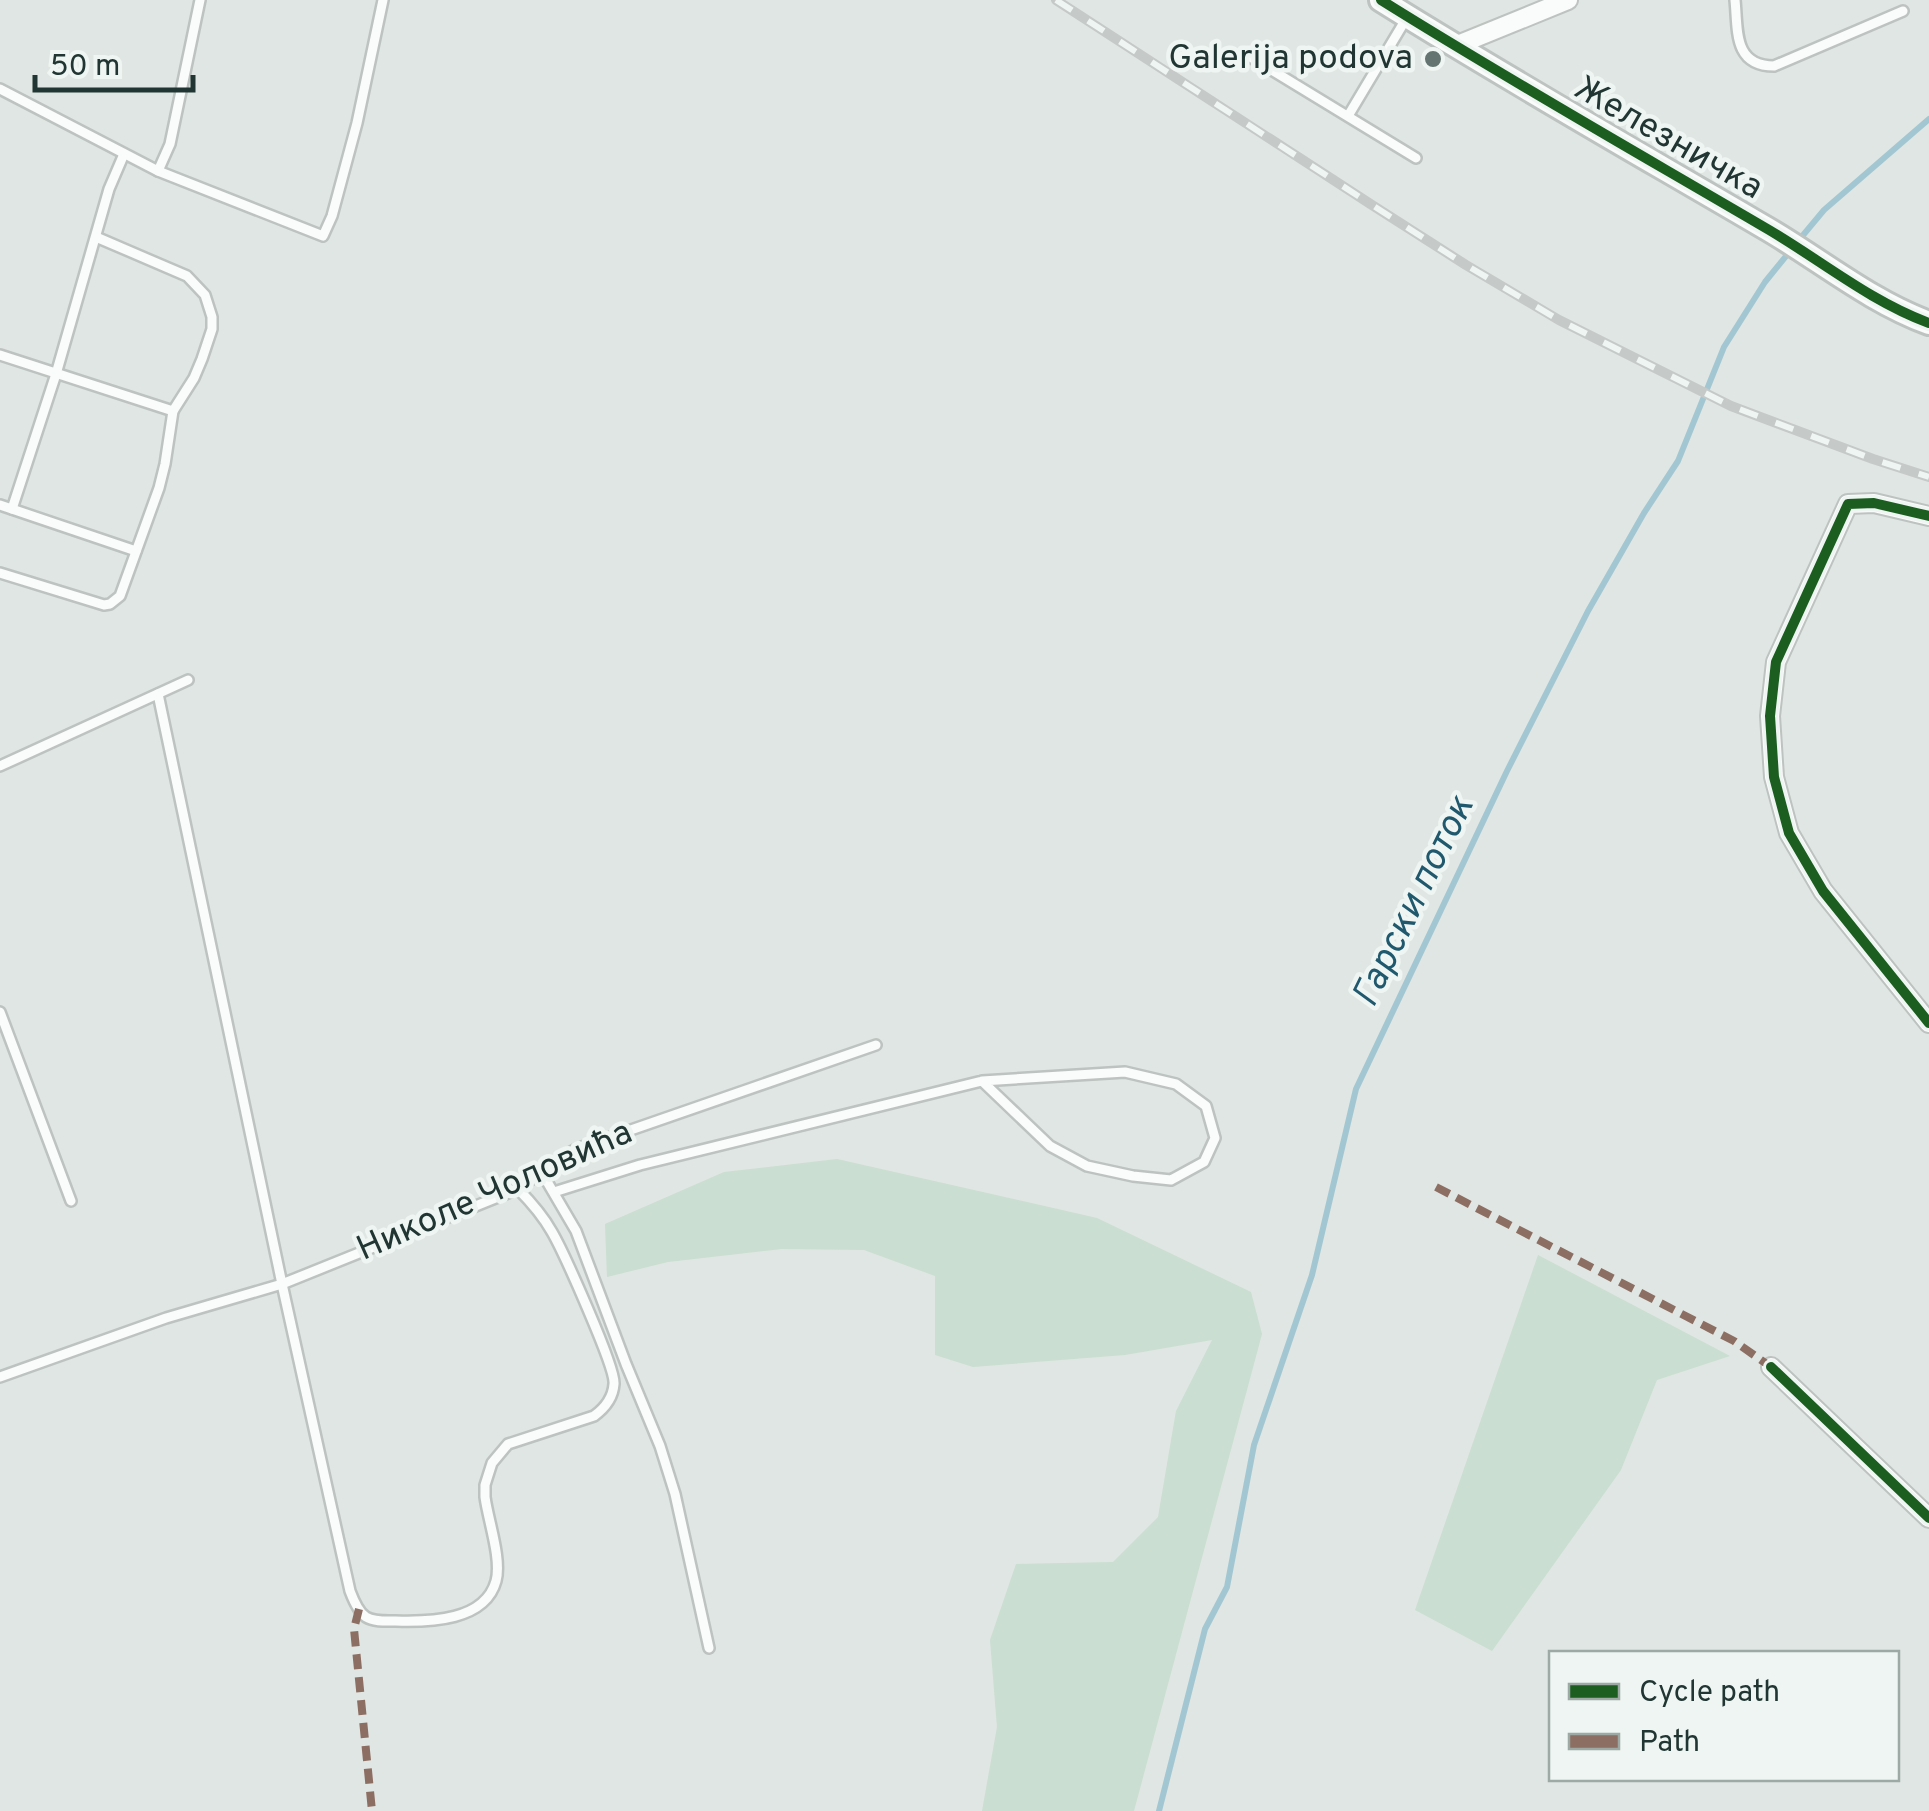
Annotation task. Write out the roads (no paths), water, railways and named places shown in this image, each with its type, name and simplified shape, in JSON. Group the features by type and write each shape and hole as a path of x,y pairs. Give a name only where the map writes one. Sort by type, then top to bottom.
{"street":[{"name":"Железничка","path":"1381,0 1824,266 1927,320"},
{"path":"1454,46 1568,0"},
{"path":"1929,516 1874,503 1848,504 1776,662 1770,716 1774,777 1789,833 1823,891 1929,1023"},
{"path":"1771,1367 1929,1518"}],"lane":[{"path":"158,171 170,144 200,0"},
{"path":"0,89 158,171 322,236 332,216 357,123 382,0"},
{"path":"1735,0 1740,46 1749,60 1765,66 1774,66 1902,11"},
{"path":"1348,116 1408,16"},
{"path":"1248,55 1416,158"},
{"path":"12,509 124,154"},
{"path":"0,573 98,603 110,604 120,596 166,464 173,412 194,378 209,340 212,317 198,284 188,276 96,237"},
{"path":"0,355 173,412"},
{"path":"0,505 136,551"},
{"path":"0,766 188,680"},
{"path":"158,694 282,1284 354,1600 366,1617 421,1622 456,1616 482,1602 496,1584 498,1564 485,1497 488,1474 499,1453 508,1444 594,1416 607,1404 614,1385 614,1373 561,1248 518,1188"},
{"path":"0,1012 71,1200"},
{"name":"Николе Чоловића","path":"0,1377 166,1318 282,1284 518,1188 576,1150 876,1045"},
{"path":"554,1192 658,1160 982,1081 1126,1072 1176,1084 1206,1106 1215,1138 1204,1162 1170,1180 1087,1166 1050,1146 982,1081"},
{"path":"542,1173 576,1230 660,1446 675,1494 709,1648"}],"waterway":[{"name":"Гарски поток","path":"1799,240 1824,210 1929,119"},
{"name":"Гарски поток","path":"1159,1811 1205,1629 1227,1587 1254,1445 1312,1275 1356,1089 1507,771 1588,611 1678,461 1724,347 1765,282 1791,250"}],"railway":[{"path":"1056,0 1466,265 1559,320 1731,406 1929,477"}],"place":[{"name":"Galerija podova","path":"1433,59"}]}
